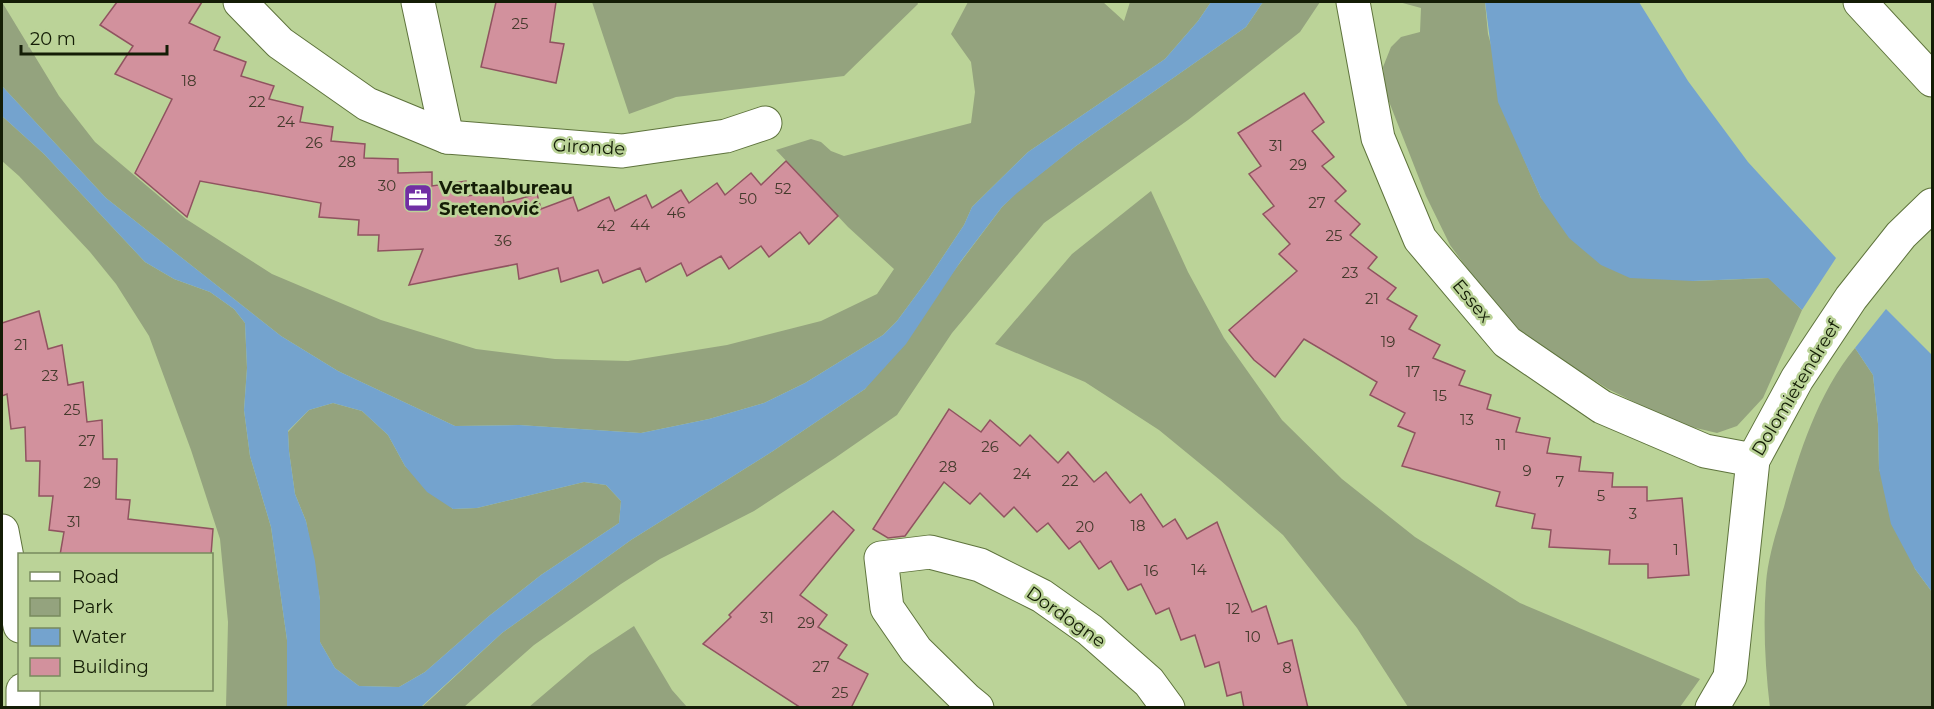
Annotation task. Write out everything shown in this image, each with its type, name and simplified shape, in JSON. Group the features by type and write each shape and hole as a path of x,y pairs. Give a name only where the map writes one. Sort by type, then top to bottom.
{"street":[{"name":"Gironde","path":"240,2 280,43 367,104 447,137 622,151 726,136 765,123"},
{"path":"418,2 447,137"},
{"name":"Essex","path":"1353,2 1378,138 1420,239 1507,342 1602,407 1705,451 1753,460"},
{"path":"1860,2 1932,80"},
{"name":"Dolomietendreef","path":"1712,708 1730,677 1753,460 1797,379 1851,298 1901,235 1932,205"},
{"path":"2,531 18,615"},
{"name":"Dordogne","path":"977,708 915,650 887,608 880,558 930,552 980,565 1042,596 1090,630 1149,682 1168,708"},
{"path":"23,691 23,708"}],"green space":[{"path":"2,2 59,96 95,142 186,219 272,274 381,320 476,349 555,359 628,361 727,345 821,321 877,294 894,269 848,227 776,150 811,139 821,142 831,151 844,156 971,123 975,92 971,62 951,34 968,2 1103,2 1124,21 1130,2 1211,2 1198,21 1165,59 1028,152 972,207 964,225 928,279 897,321 883,335 805,383 764,403 709,419 641,433 519,425 455,426 338,371 281,336 106,198 2,86"},
{"path":"592,2 917,2 918,4 844,76 676,97 629,114"},
{"path":"1263,2 1320,2 1300,32 1188,120 1044,223 952,333 897,415 754,511 660,559 621,584 534,645 464,707 421,708 502,633 631,540 773,451 865,389 1002,207 1017,192 1076,146 1246,27"},
{"path":"1399,2 1485,2 1488,34 1521,152 1541,198 1693,281 1769,278 1802,310 1763,398 1737,426 1717,433 1679,424 1608,389 1514,326 1485,293 1450,245 1426,196 1386,94 1383,67 1391,47 1401,37 1420,32 1421,8"},
{"path":"2,116 44,154 145,262 174,279 210,292 234,309 245,323 247,368 244,410 250,456 271,527 287,640 287,707 226,707 228,622 220,539 191,450 149,336 116,284 90,252 2,161"},
{"path":"1151,191 1188,272 1224,338 1282,420 1342,479 1415,537 1520,603 1700,679 1680,707 1408,707 1357,628 1283,535 1159,430 1085,382 995,344 1072,254"},
{"path":"1855,348 1873,375 1878,424 1879,469 1915,569 1932,592 1932,707 1770,708 1765,614 1770,555 1811,424 1830,384"},
{"path":"333,403 362,411 388,435 405,466 453,509 477,508 584,482 606,485 621,501 619,523 541,575 489,616 425,672 399,687 359,686 335,668 320,642 320,600 306,521 295,494 289,451 288,432 309,410"},
{"path":"634,626 672,690 687,707 529,707 590,655"}],"water":[{"path":"1211,2 1263,2 1246,27 1076,146 1002,207 961,261 906,344 865,389 773,451 631,540 502,633 421,707 287,707 287,640 271,527 250,456 244,410 247,368 245,323 234,309 210,292 174,279 145,262 44,154 2,116 2,86 106,198 281,336 338,371 455,426 519,425 641,433 709,419 764,403 805,383 883,335 897,321 928,279 964,225 972,207 1028,152 1165,59 1198,21","holes":["333,403 362,411 388,435 405,466 427,492 453,509 477,508 584,482 606,485 621,501 619,523 541,575 489,616 425,672 399,687 359,686 335,668 320,642 320,600 315,561 306,521 295,494 288,431 309,410"]},
{"path":"1485,2 1639,2 1688,81 1748,162 1836,258 1802,310 1768,278 1693,281 1630,278 1601,265 1569,238 1541,198 1498,102"},
{"path":"1886,309 1932,355 1932,592 1915,569 1891,524 1879,469 1878,424 1873,375 1855,348"}],"building":[{"path":"117,2 202,2 189,23 220,37 214,50 246,62 241,76 274,86 269,99 303,107 300,122 333,127 331,141 365,144 364,158 398,159 398,173 432,172 432,186 466,181 468,196 502,190 504,203 537,194 541,209 573,197 578,211 609,197 615,211 646,195 652,208 681,190 689,203 717,183 725,195 751,173 761,185 786,161 838,216 809,244 800,232 769,257 761,246 729,269 721,256 687,276 681,263 646,282 640,268 603,283 598,270 561,282 558,268 519,279 517,264 409,285 423,249 378,251 379,235 358,235 359,220 319,217 321,203 200,181 187,217 135,173 172,99 115,74 133,46 100,25"},
{"path":"496,2 556,2 550,42 564,44 556,83 481,67"},
{"path":"1304,93 1324,122 1312,131 1334,157 1322,166 1346,191 1335,201 1360,224 1350,235 1377,257 1368,268 1396,288 1387,299 1417,316 1409,329 1440,345 1433,358 1465,371 1459,385 1491,395 1487,409 1520,418 1516,432 1550,438 1547,453 1581,457 1579,471 1613,473 1612,487 1647,487 1647,501 1682,498 1689,575 1648,578 1648,564 1609,564 1610,550 1549,547 1551,530 1532,528 1535,514 1496,506 1500,492 1402,466 1415,433 1398,426 1405,413 1370,395 1377,382 1304,339 1275,377 1254,360 1229,330 1297,271 1279,254 1290,244 1263,214 1274,206 1249,174 1261,166 1238,133"},
{"path":"39,311 48,349 62,345 68,385 83,382 87,422 102,420 103,459 117,459 116,499 130,500 128,519 213,529 211,553 60,553 64,532 49,530 53,496 39,496 40,461 26,461 25,427 11,429 7,394 2,396 2,323"},
{"path":"949,409 981,432 990,420 1020,446 1030,435 1058,463 1068,452 1094,482 1106,472 1130,503 1141,494 1163,527 1175,519 1187,539 1217,522 1252,612 1266,606 1278,644 1292,640 1308,708 1244,708 1241,692 1227,696 1219,662 1205,667 1195,635 1181,640 1169,608 1156,614 1141,584 1128,590 1111,561 1099,569 1080,541 1069,549 1048,523 1037,532 1014,507 1004,517 980,493 970,504 944,482 905,536 888,538 873,529"},
{"path":"833,511 854,530 800,595 827,615 818,627 847,645 838,658 868,674 851,708 801,708 703,644"}],"place":[{"name":"Vertaalbureau Sretenović","path":"418,198"}]}
